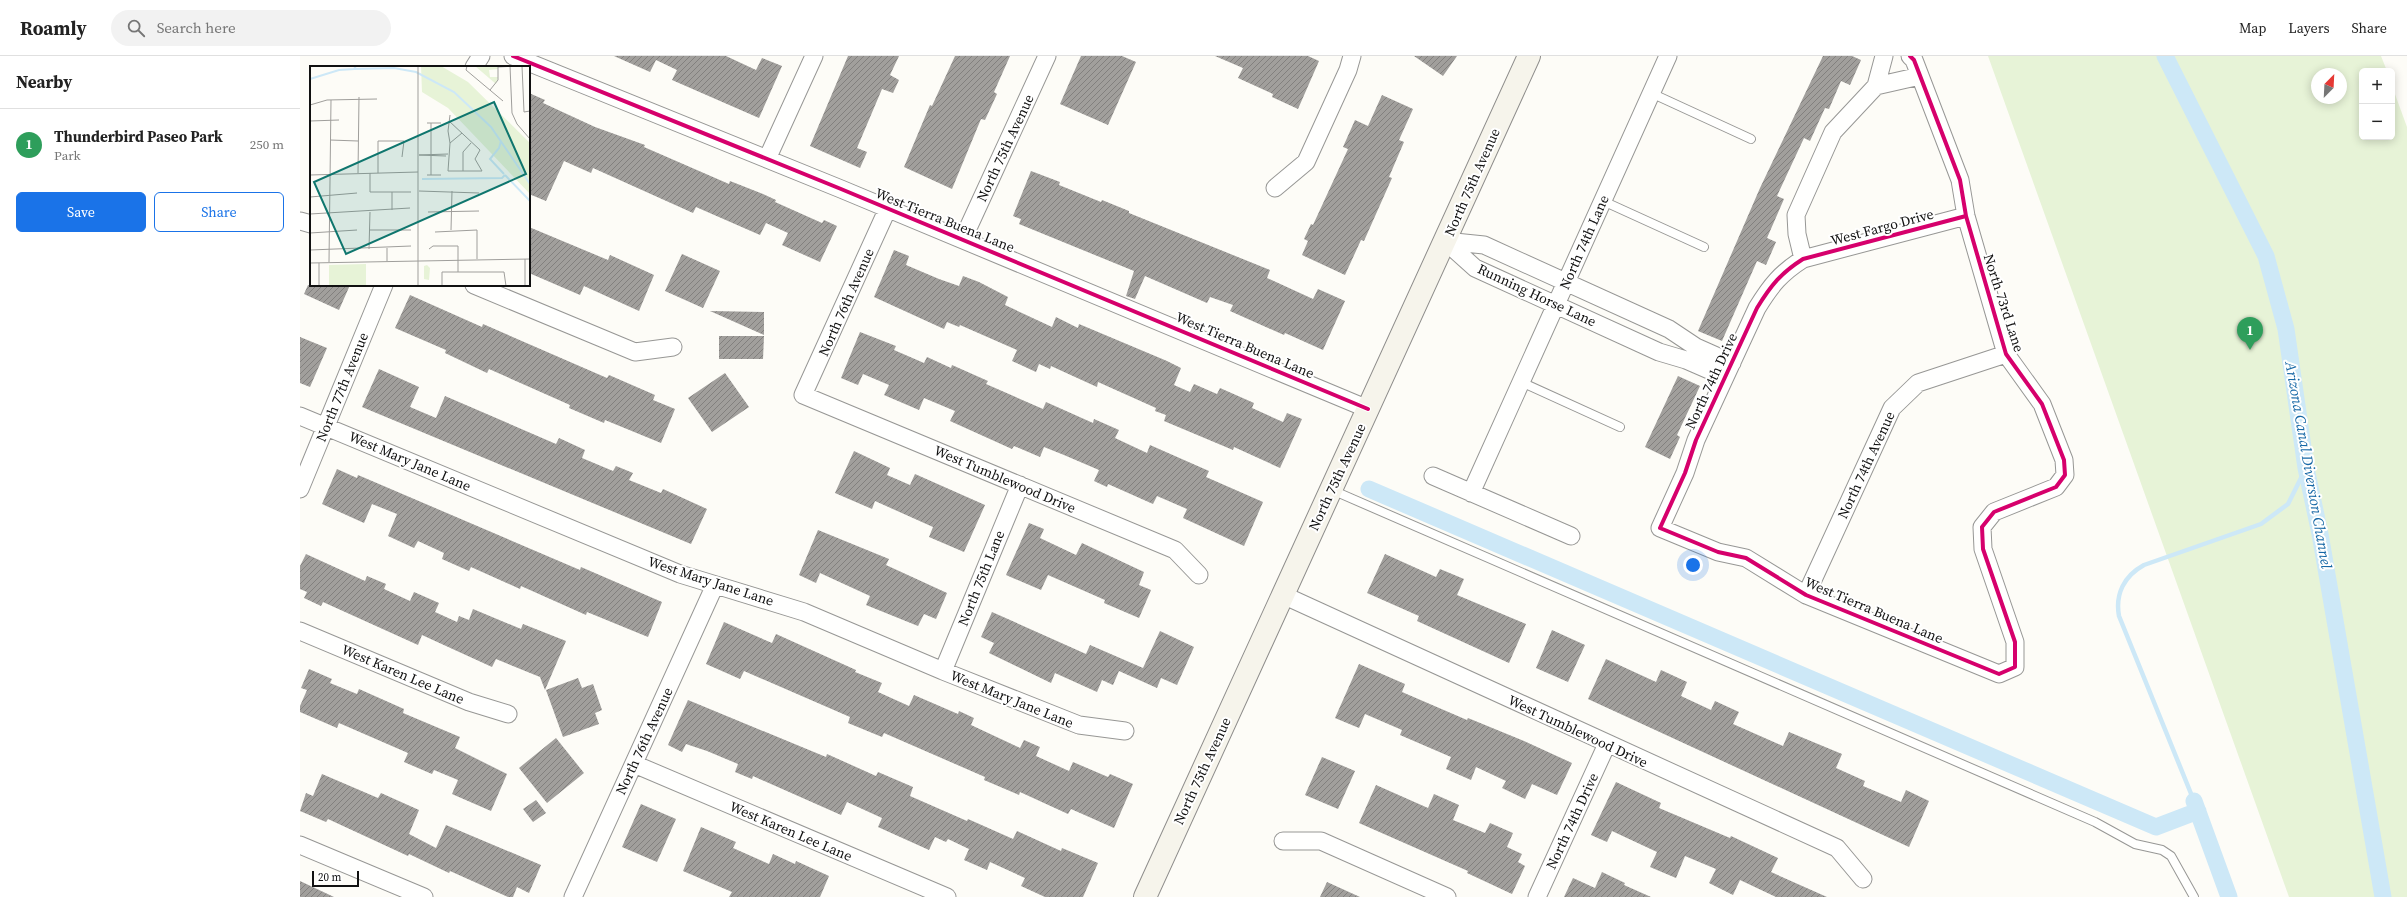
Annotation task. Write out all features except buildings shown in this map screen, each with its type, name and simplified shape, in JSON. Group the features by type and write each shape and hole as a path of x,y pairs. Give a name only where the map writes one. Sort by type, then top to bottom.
{"main road":[{"name":"North 75th Avenue","path":"1145,897 1529,56"}],"street":[{"path":"475,66 481,56"},
{"name":"West Tierra Buena Lane","path":"513,56 888,208 1368,409"},
{"path":"768,159 814,56"},
{"name":"North 75th Avenue","path":"963,239 1047,56"},
{"path":"1275,188 1306,162 1348,70 1352,56"},
{"name":"North 74th Lane","path":"1471,493 1668,56"},
{"path":"1803,259 1797,234 1796,215 1833,132 1876,86 1884,56"},
{"name":"North 73rd Lane","path":"1910,56 1914,60 1960,180 1966,216 2006,354 2042,404 2064,460 2065,475 2056,488 1994,512 1982,527 1983,549 2016,642 2014,667"},
{"path":"1876,86 1920,76"},
{"name":"North 76th Avenue","path":"803,395 888,208"},
{"name":"West Fargo Drive","path":"1803,259 1966,216"},
{"path":"300,221 310,224"},
{"name":"Running Horse Lane","path":"1445,241 1484,245 1566,282 1669,329 1728,370"},
{"name":"Running Horse Lane","path":"1445,241 1475,268 1659,352 1728,370"},
{"name":"North 74th Drive","path":"1660,528 1685,473 1696,440 1728,370 1769,289 1784,272 1803,259"},
{"name":"North 77th Avenue","path":"300,488 384,286"},
{"path":"476,286 635,352 673,347"},
{"path":"1659,352 1669,329"},
{"name":"North 74th Avenue","path":"1806,594 1892,408 1918,383 2006,354"},
{"name":"West Tumblewood Drive","path":"803,395 1175,550 1199,575"},
{"name":"West Mary Jane Lane","path":"300,416 680,574 804,612 943,671 1079,725 1125,731"},
{"path":"1433,476 1571,536"},
{"name":"North 75th Lane","path":"943,671 1020,485"},
{"name":"West Tierra Buena Lane","path":"1660,528 1718,552 1746,558 1806,594 1999,674 2014,667"},
{"name":"North 76th Avenue","path":"573,897 715,585"},
{"name":"West Tumblewood Drive","path":"1283,595 1837,848 1863,879"},
{"name":"West Karen Lee Lane","path":"300,631 469,702 508,714"},
{"name":"North 74th Drive","path":"1537,897 1607,744"},
{"name":"West Karen Lee Lane","path":"634,764 947,897"},
{"path":"1283,841 1321,841 1447,897"},
{"path":"300,845 424,897"}],"lane":[{"path":"1651,93 1751,139"},
{"path":"1603,201 1704,247"},
{"path":"1521,382 1620,427"},
{"path":"1331,490 2094,822 2135,844 2162,850 2171,856 2194,897"}],"green space":[{"path":"1988,56 2381,56 2386,68 2359,68 2359,140 2395,140 2395,94 2407,127 2407,897 2289,897"}],"waterway":[{"name":"Arizona Canal Diversion Channel","path":"2165,56 2266,256 2286,329 2306,468 2320,534 2383,897"},
{"path":"2194,801 2119,616 2118,600 2122,586 2137,569 2144,565 2261,524 2288,504 2306,468"},
{"path":"1369,489 2156,827 2198,811"},
{"path":"2194,801 2229,897"}],"cycle path":[{"path":"513,56 841,189 1368,409"},
{"path":"1910,56 1914,60 1960,180 1966,216 2006,354 2042,404 2064,460 2065,475 2056,487 1994,512 1982,527 1983,549 2015,642 2015,667 1999,674 1806,595 1746,558 1718,552 1660,528 1685,473 1696,440 1757,308 1777,280 1788,269 1803,259 1966,216"}],"place":[{"name":"Thunderbird Paseo Park","path":"2250,350"}]}
